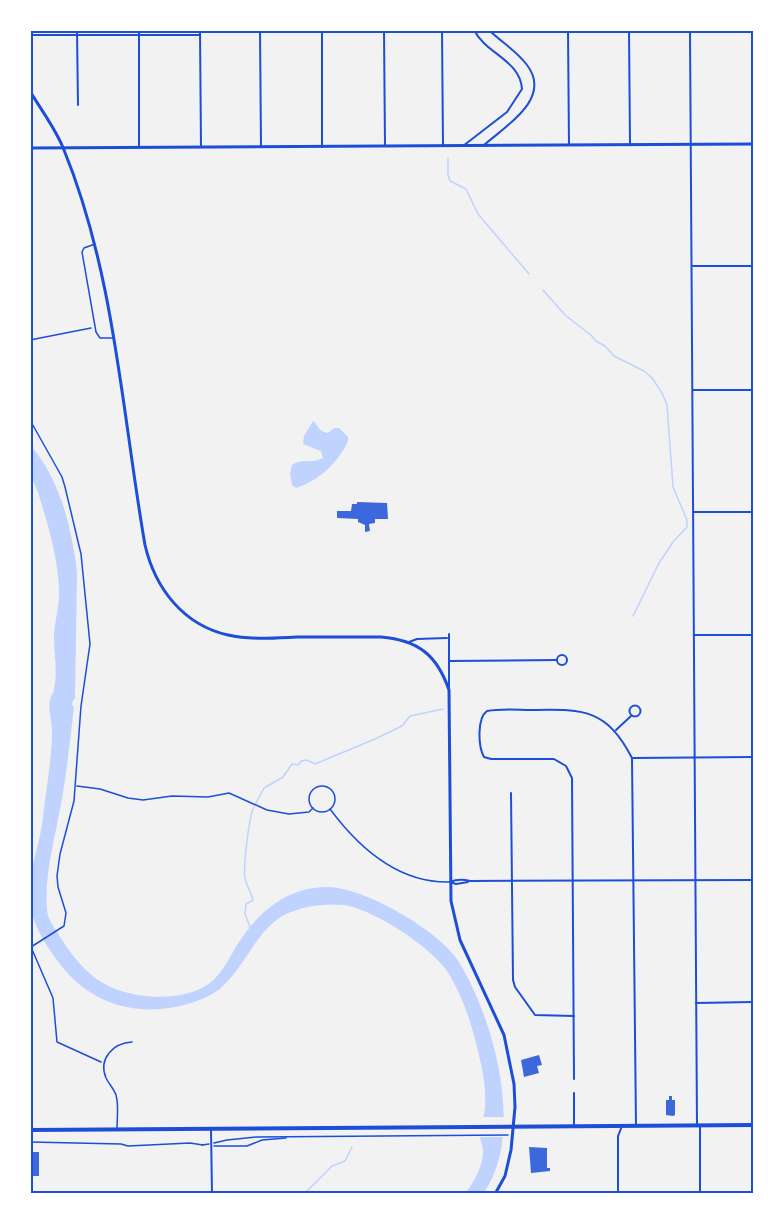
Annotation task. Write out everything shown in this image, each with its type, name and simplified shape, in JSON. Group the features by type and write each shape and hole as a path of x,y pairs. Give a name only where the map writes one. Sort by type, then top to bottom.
{"main road":[{"path":"30,1130 753,1125"}],"street":[{"path":"77,30 78,105"},
{"path":"138,30 139,148"},
{"path":"200,30 201,148"},
{"path":"260,30 261,147"},
{"path":"322,30 322,147"},
{"path":"384,30 385,147"},
{"path":"442,30 443,146"},
{"path":"462,146 507,112 522,89 518,73 481,40 474,30"},
{"path":"483,146 520,115 534,92 533,79 528,66 489,30"},
{"path":"568,30 569,145"},
{"path":"629,30 630,145"},
{"path":"690,30 696,1003 700,1194"},
{"path":"752,30 753,252"},
{"path":"30,35 200,35"},
{"path":"30,91 64,148 86,208 96,244 113,338 147,551 154,574 173,603 198,623 229,635 254,638 381,637 409,642 431,657 443,674 449,690"},
{"path":"30,148 753,144"},
{"path":"693,266 753,266"},
{"path":"693,390 753,390"},
{"path":"694,512 753,512"},
{"path":"449,634 451,901 460,940 496,1014 507,1045 515,1093 514,1126 507,1167 495,1194"},
{"path":"694,635 753,635"},
{"path":"409,642 417,639 449,638"},
{"path":"449,661 557,660"},
{"path":"574,1079 573,783 568,769 554,759 490,759 484,757 481,750 480,719 487,711 577,710 595,716 615,730 632,758 636,1126"},
{"path":"615,730 632,715"},
{"path":"632,758 753,757"},
{"path":"511,793 513,980 515,987 535,1015 574,1016"},
{"path":"450,882 464,884 470,881 753,880"},
{"path":"696,1003 753,1002"},
{"path":"574,1093 574,1126"},
{"path":"618,1194 618,1136 622,1126"},
{"path":"211,1129 212,1194"}],"lane":[{"path":"96,244 86,247 82,252 96,328 100,338 113,338"},
{"path":"323,786 330,790 334,797 330,809 323,812 313,808 309,795 315,788 323,786"},
{"path":"330,809 360,843 391,866 422,880 450,882"},
{"path":"117,1130 116,1097 105,1075 104,1063 106,1056 114,1047 132,1042"}],"path":[{"path":"30,340 96,328"},
{"path":"30,420 62,477 81,554 90,644 81,706 73,809 60,855 57,876 66,913 63,926 31,948 53,998 57,1042 94,1061 104,1063"},
{"path":"76,786 100,789 143,800 172,796 208,797 226,793 267,810 289,814 309,812 313,808"},
{"path":"286,1137 280,1140 262,1140 247,1146 215,1144 227,1140 257,1137 505,1136"},
{"path":"30,1142 128,1146 180,1143 208,1145"}],"water":[{"path":"313,421 320,430 328,433 334,428 339,428 348,437 348,441 333,464 312,481 296,488 292,485 290,474 292,465 323,458 321,451 303,444 304,436"},
{"path":"30,445 57,488 68,522 77,572 75,699 72,705 74,707 65,780 46,897 48,916 52,924 75,958 98,980 128,993 162,997 184,994 210,983 254,922 274,904 299,892 312,888 343,889 361,894 400,913 436,937 459,962 484,1014 500,1077 504,1110 502,1141 496,1169 483,1194 465,1194 475,1179 482,1161 483,1149 480,1133 485,1111 482,1069 468,1016 459,993 439,961 385,921 344,905 329,904 298,909 284,915 266,929 232,977 219,989 197,1001 163,1009 131,1008 88,991 63,968 47,946 31,911 30,891 51,752 50,704 56,676 54,639 59,590 52,544 31,473"}],"pier":[{"path":"480,1117 505,1117 505,1137 476,1137"}],"building":[{"path":"357,502 387,503 388,519 375,519 375,523 369,524 370,531 365,532 365,525 358,522 358,519 337,518 337,511 351,511 352,504 357,504"},
{"path":"539,1055 542,1065 537,1066 539,1073 524,1077 521,1060"},
{"path":"669,1096 675,1100 675,1115 673,1116 666,1115 666,1100 669,1100"},
{"path":"529,1147 547,1148 547,1168 550,1168 550,1171 531,1173"},
{"path":"30,1152 39,1152 39,1176 31,1176"}],"waterway":[{"path":"448,158 450,181 466,189 478,214 529,274"},
{"path":"543,290 566,316 605,346 614,356 644,371 652,378 667,405 673,487 687,520 687,527 673,542 659,563 633,616"},
{"path":"256,803 264,788 283,777 292,764 298,765 301,761 307,760 315,764 402,726 410,716 443,709"},
{"path":"250,927 245,914 246,904 253,900 246,881 245,864 248,831 254,807"},
{"path":"304,1194 332,1166 345,1161 352,1147"}]}
